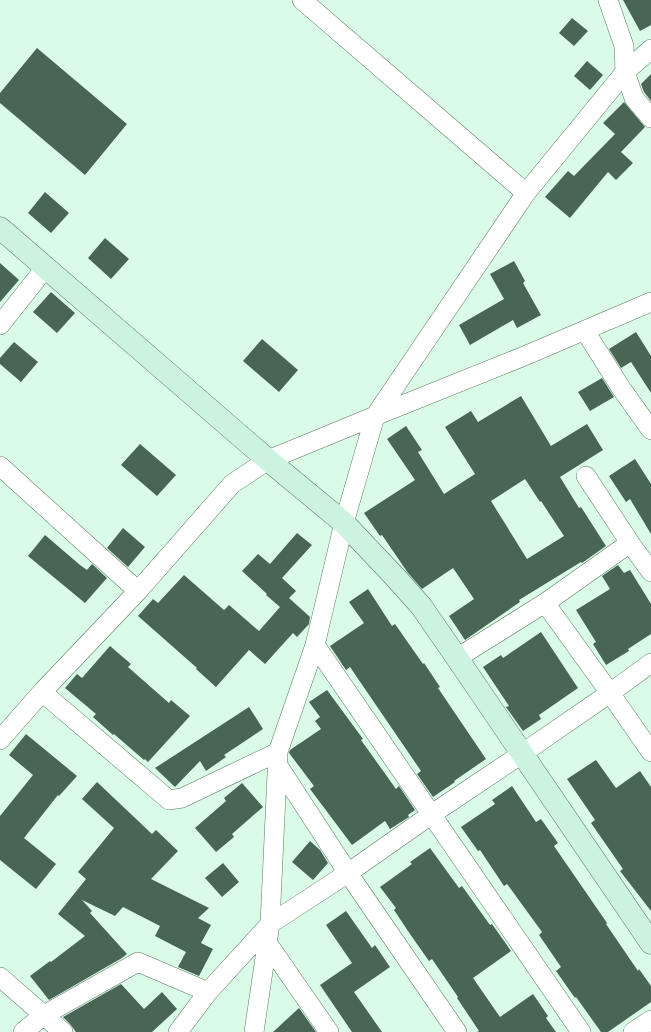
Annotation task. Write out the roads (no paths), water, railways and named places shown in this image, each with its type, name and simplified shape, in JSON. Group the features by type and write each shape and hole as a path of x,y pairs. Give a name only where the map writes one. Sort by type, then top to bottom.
{"street":[{"path":"302,0 526,193"},
{"path":"608,0 624,46 625,72 634,98 651,118"},
{"path":"254,1032 270,924 278,758 315,645 344,523 375,416 526,193 625,72 651,49"},
{"path":"0,228 268,460 344,523 396,578 421,606 523,753 651,943"},
{"path":"0,325 46,267"},
{"path":"0,740 42,692 138,591 232,484 268,460 585,331 651,302"},
{"path":"585,331 621,388 651,430"},
{"path":"0,466 138,591"},
{"path":"586,476 651,572"},
{"path":"457,658 545,603 630,543"},
{"path":"545,603 651,752"},
{"path":"315,645 581,1032"},
{"path":"178,1032 208,992 270,924 348,873 610,693 651,663"},
{"path":"42,692 169,800 182,798 278,758"},
{"path":"278,758 348,873 457,1032"},
{"path":"268,944 329,1032"},
{"path":"23,1032 44,1015 138,962 208,992"},
{"path":"0,977 63,1032"},
{"path":"633,1032 651,1020"}]}
